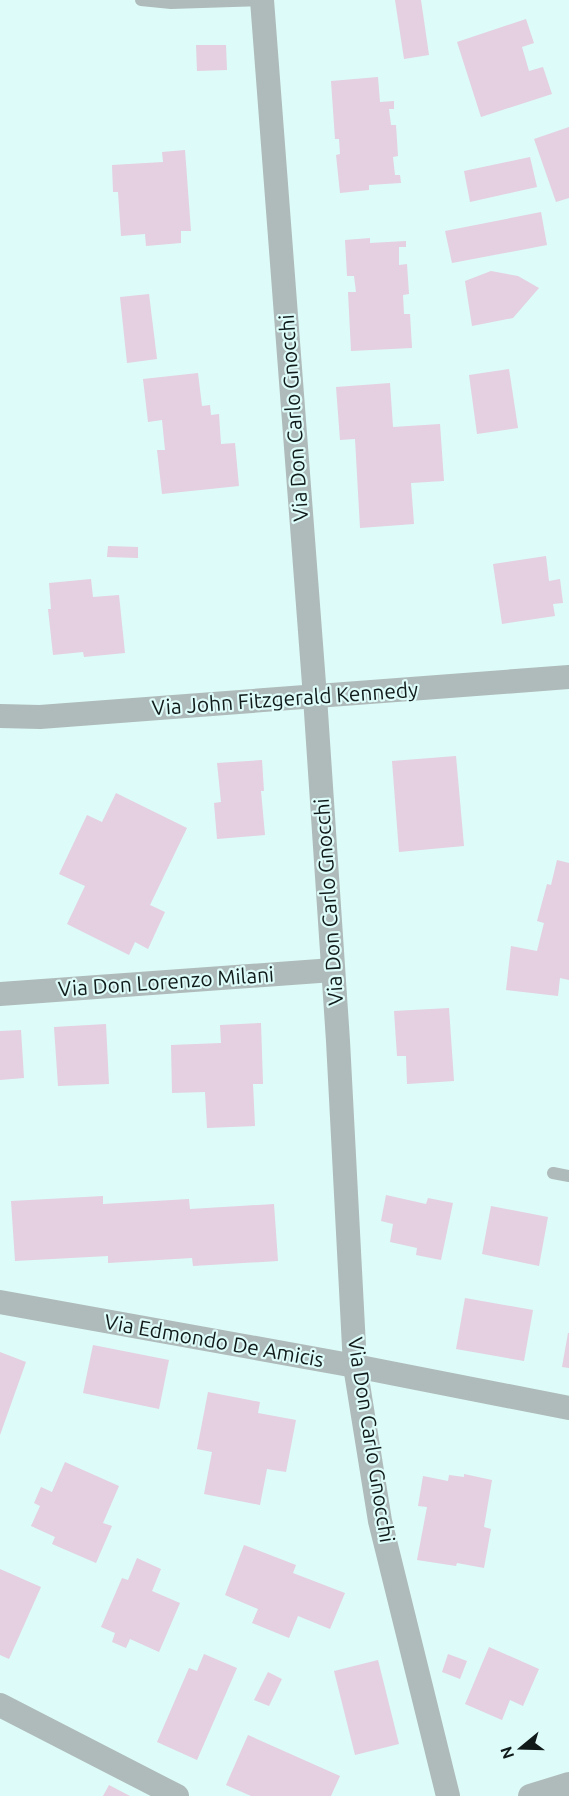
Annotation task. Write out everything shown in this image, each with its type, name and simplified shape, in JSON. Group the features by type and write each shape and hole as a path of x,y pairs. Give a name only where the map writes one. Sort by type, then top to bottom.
{"street":[{"name":"Via Don Carlo Gnocchi","path":"262,0 315,696 355,1366 380,1521 448,1796"},
{"name":"Via John Fitzgerald Kennedy","path":"0,716 40,717 569,677"},
{"name":"Via Don Lorenzo Milani","path":"0,994 333,970"},
{"name":"Via Edmondo De Amicis","path":"0,1302 355,1366 569,1408"},
{"path":"0,1705 177,1796"},
{"path":"530,1796 569,1784"}],"lane":[{"path":"141,0 171,3 262,0"},
{"path":"554,1173 569,1176"}],"building":[{"path":"395,0 421,0 429,55 404,59"},
{"path":"526,19 534,43 522,47 529,71 543,67 552,94 481,117 457,42"},
{"path":"196,45 226,45 227,70 197,71"},
{"path":"378,77 380,102 394,101 394,109 389,109 391,125 396,125 398,156 393,157 395,175 400,175 401,183 369,185 369,190 340,193 336,155 340,154 339,139 335,139 331,81"},
{"path":"569,127 569,198 556,202 534,139"},
{"path":"185,150 191,231 181,231 181,243 146,246 145,234 121,236 118,192 113,192 112,165 163,162 162,152"},
{"path":"530,157 537,187 470,202 464,171"},
{"path":"541,212 547,245 452,263 445,231"},
{"path":"370,238 370,243 406,241 406,247 399,247 399,265 407,264 409,294 403,295 404,314 410,314 412,348 351,351 348,292 356,292 354,276 347,276 345,240"},
{"path":"491,271 518,276 539,288 513,318 472,326 465,281"},
{"path":"149,294 157,359 127,363 120,297"},
{"path":"509,369 518,428 477,434 469,375"},
{"path":"198,373 202,406 210,405 211,415 219,414 221,444 235,443 239,486 162,494 157,450 165,450 162,420 148,422 143,379"},
{"path":"390,383 393,427 440,424 444,481 411,483 414,524 360,528 355,439 340,440 336,387"},
{"path":"108,546 138,547 138,558 107,557"},
{"path":"546,556 549,581 560,579 563,603 553,604 555,616 502,624 493,564"},
{"path":"91,579 93,597 119,595 125,653 84,657 83,652 53,655 48,609 51,609 49,583"},
{"path":"456,756 464,846 399,852 392,761"},
{"path":"262,760 264,791 261,791 265,835 217,839 214,803 221,802 217,763"},
{"path":"116,793 187,828 150,905 165,912 148,949 135,942 129,955 67,924 85,886 59,874 87,815 102,822"},
{"path":"557,860 569,863 569,980 560,978 558,996 506,990 511,946 537,951 544,923 537,921 547,884 551,885"},
{"path":"449,1008 454,1081 407,1084 406,1056 397,1056 394,1011"},
{"path":"261,1023 263,1084 253,1084 255,1126 207,1128 205,1092 172,1093 171,1045 221,1043 220,1025"},
{"path":"106,1024 109,1084 58,1086 54,1027"},
{"path":"21,1030 24,1078 0,1080 0,1031"},
{"path":"386,1195 426,1204 428,1198 453,1203 441,1260 416,1255 417,1248 390,1242 393,1224 381,1221"},
{"path":"103,1196 103,1204 189,1199 190,1209 274,1204 278,1261 193,1266 192,1258 108,1263 108,1256 15,1261 11,1201"},
{"path":"491,1206 548,1217 539,1266 482,1254"},
{"path":"465,1298 533,1310 524,1361 456,1349"},
{"path":"569,1333 569,1368 562,1367"},
{"path":"93,1345 169,1360 159,1409 83,1393"},
{"path":"0,1352 26,1362 0,1435"},
{"path":"208,1392 260,1402 258,1413 296,1420 286,1472 267,1469 260,1505 204,1494 212,1452 197,1449"},
{"path":"65,1462 119,1486 103,1523 112,1526 96,1563 52,1544 55,1537 31,1526 40,1506 34,1503 41,1487 52,1492"},
{"path":"464,1474 492,1480 484,1527 491,1529 484,1568 417,1560 427,1507 418,1506 423,1476 448,1481 449,1475 464,1477"},
{"path":"244,1545 296,1565 293,1573 345,1593 330,1629 298,1616 289,1638 252,1623 258,1609 225,1595"},
{"path":"137,1558 161,1569 152,1591 180,1603 159,1652 130,1639 126,1648 112,1642 115,1633 101,1627 122,1578 128,1580"},
{"path":"0,1569 41,1587 9,1659 0,1655"},
{"path":"489,1647 539,1669 523,1706 510,1700 502,1720 465,1704"},
{"path":"204,1654 237,1668 197,1760 157,1742 189,1668 197,1671"},
{"path":"448,1654 467,1661 460,1679 442,1672"},
{"path":"378,1660 399,1744 355,1755 334,1671"},
{"path":"268,1672 282,1679 269,1706 254,1700"},
{"path":"248,1735 340,1776 331,1796 251,1796 226,1785"},
{"path":"109,1785 130,1796 103,1796"}]}
